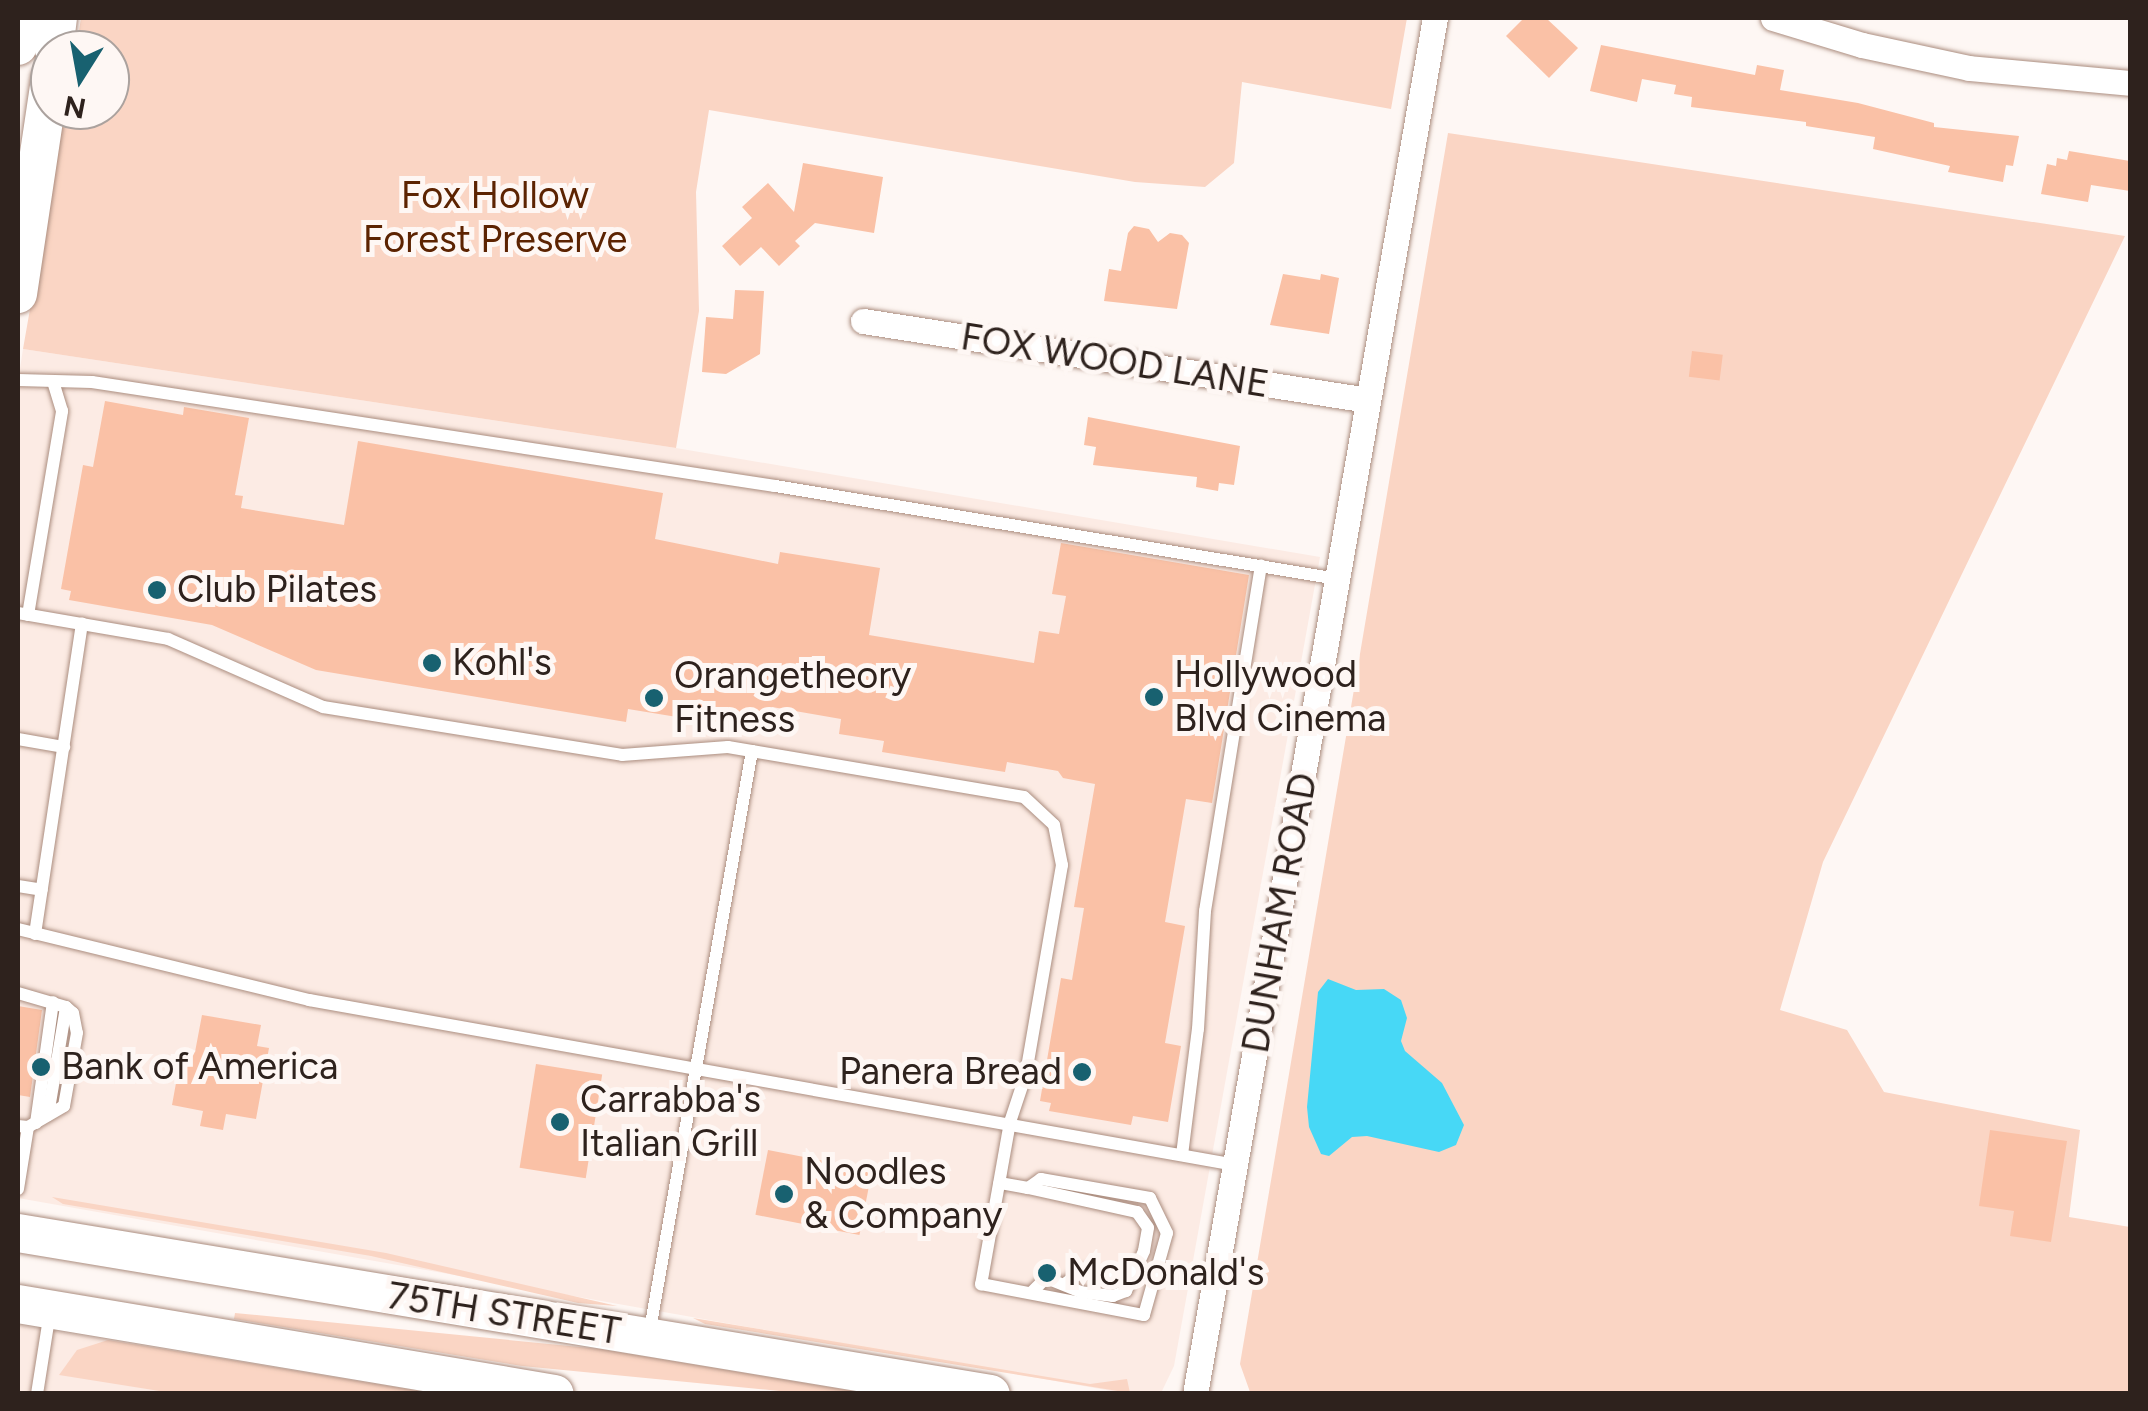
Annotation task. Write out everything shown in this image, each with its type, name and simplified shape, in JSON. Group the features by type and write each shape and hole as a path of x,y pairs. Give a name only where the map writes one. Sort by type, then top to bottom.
{"main road":[{"path":"18,46 24,18"},
{"path":"18,294 42,130"},
{"name":"75TH STREET","path":"18,1233 991,1394"},
{"name":"75TH STREET","path":"34,1306 555,1394"}],"street":[{"name":"DUNHAM ROAD","path":"1195,1394 1434,18"},
{"path":"1772,18 1877,49 1970,68 2130,84"},
{"name":"FOX WOOD LANE","path":"862,321 1368,400"}],"lane":[{"path":"18,380 92,382 736,480 1338,579"},
{"path":"53,381 62,410 23,614 168,639 323,707 622,755 728,747 1004,792 1041,808 1054,825 1061,844 1062,865 1026,1074 1010,1122 981,1284 1144,1315 1168,1234 1150,1198 1041,1179 1028,1188"},
{"path":"1182,1155 1198,1029 1206,910 1261,566"},
{"path":"36,934 82,624"},
{"path":"18,739 64,747"},
{"path":"648,1337 752,751"},
{"path":"18,886 42,890"},
{"path":"18,929 302,999 1235,1165"},
{"path":"18,994 60,1004 73,1013 78,1033 64,1106 32,1123"},
{"path":"18,1189 60,1004"},
{"path":"999,1183 1137,1212 1148,1228 1126,1291 1113,1296 1081,1292 1046,1278 1030,1294"},
{"path":"1066,1283 1082,1270 1133,1279"},
{"path":"34,1306 36,1394"}],"shaded area":[{"path":"23,349 676,448 1320,557 1174,1366 1162,1391 1123,1393 18,1198 18,381"},
{"path":"18,1325 108,1340 435,1393 18,1393"}],"green space":[{"name":"Fox Hollow Forest Preserve","path":"81,18 1407,18 1391,109 1242,82 1234,163 1205,187 1135,182 709,110 696,192 699,311 676,448 23,349 61,130 130,130 130,30 79,30"},
{"path":"1448,133 2125,236 1823,862 1780,1010 1847,1030 1884,1092 2080,1130 2069,1217 2130,1227 2130,1393 1250,1392 1240,1364"},
{"path":"52,1197 386,1253 617,1306 578,1303 371,1256 63,1204"},
{"path":"235,1313 600,1349 865,1393 800,1393 522,1366 234,1319"},
{"path":"693,1318 1090,1384 1127,1379 1130,1393 705,1324"},
{"path":"108,1340 430,1393 172,1393 59,1375 77,1350"}],"water":[{"path":"1328,979 1356,990 1384,989 1401,1000 1407,1018 1401,1041 1405,1051 1442,1083 1464,1125 1456,1145 1439,1152 1367,1136 1352,1137 1329,1156 1321,1154 1309,1127 1307,1107 1318,992"}],"building":[{"path":"1524,18 1546,18 1578,48 1549,78 1506,36"},
{"path":"1601,45 1755,75 1757,65 1784,70 1780,90 1858,103 1934,123 1934,127 2019,136 2013,166 2006,165 2003,182 1948,172 1950,166 1873,149 1875,137 1806,126 1806,122 1691,107 1692,97 1674,94 1676,85 1642,79 1637,102 1590,91"},
{"path":"2069,151 2130,161 2130,191 2091,185 2088,202 2041,194 2047,164 2056,166 2057,158 2067,160"},
{"path":"803,163 883,177 874,233 815,223 795,241 800,246 779,266 761,247 740,266 722,246 752,218 742,207 768,183 794,212"},
{"path":"1134,226 1149,229 1158,242 1170,233 1182,235 1189,243 1177,309 1104,301 1109,269 1121,271 1128,233"},
{"path":"1283,274 1320,280 1321,274 1339,278 1329,334 1270,325"},
{"path":"735,290 764,291 760,354 726,374 702,372 706,317 733,319"},
{"path":"1692,351 1723,355 1720,381 1689,377"},
{"path":"105,401 183,415 184,407 249,418 235,495 243,496 241,508 344,525 358,441 663,493 655,539 778,564 780,552 880,568 869,635 1034,663 1039,631 1059,634 1066,596 1052,594 1061,543 1249,575 1212,803 1186,799 1165,922 1185,926 1165,1043 1181,1046 1168,1122 1133,1116 1131,1125 1049,1111 1051,1103 1040,1101 1061,978 1072,980 1084,908 1074,907 1095,784 1063,778 1058,771 1007,762 1005,772 882,752 884,741 839,734 841,719 772,707 769,723 721,715 720,724 628,709 626,722 316,670 212,625 69,600 71,591 61,589 83,465 93,467"},
{"path":"1088,417 1240,446 1234,485 1219,483 1218,491 1196,487 1197,477 1093,465 1096,447 1084,445"},
{"path":"18,1006 42,1010 30,1097 18,1095"},
{"path":"202,1015 261,1025 257,1046 269,1048 256,1119 226,1114 223,1130 200,1126 203,1111 172,1105 182,1050 195,1052"},
{"name":"Carrabba's Italian Grill","path":"536,1064 602,1074 586,1178 520,1168"},
{"path":"1990,1130 2067,1141 2051,1242 2010,1236 2014,1211 1979,1206"},
{"path":"768,1150 872,1170 859,1235 755,1215"}],"place":[{"name":"Club Pilates","path":"157,590"},
{"name":"Kohl's","path":"432,663"},
{"name":"Hollywood Blvd Cinema","path":"1154,697"},
{"name":"Orangetheory Fitness","path":"654,698"},
{"name":"Bank of America","path":"41,1067"},
{"name":"Panera Bread","path":"1082,1072"},
{"name":"Carrabba's Italian Grill","path":"560,1122"},
{"name":"Noodles & Company","path":"784,1194"},
{"name":"McDonald's","path":"1047,1273"}]}
